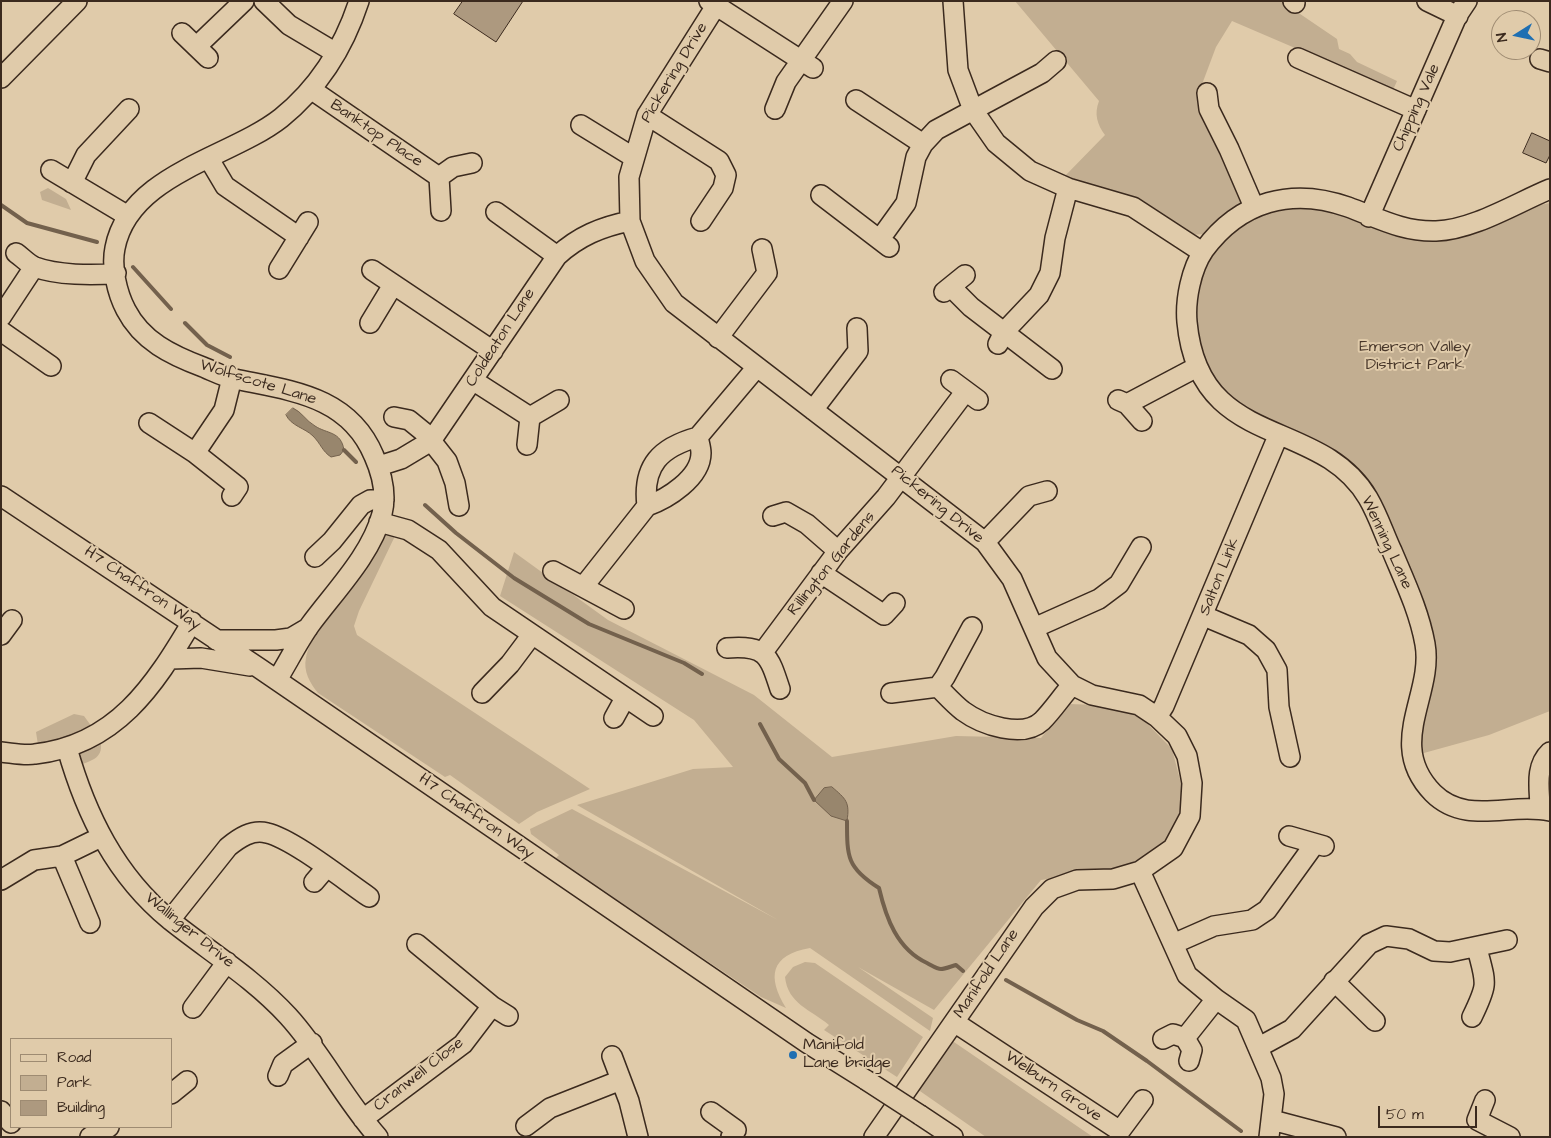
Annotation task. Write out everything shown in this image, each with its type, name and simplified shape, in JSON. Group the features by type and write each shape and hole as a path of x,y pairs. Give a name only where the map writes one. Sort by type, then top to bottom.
{"street":[{"path":"1,78 77,1"},
{"path":"182,33 202,52 244,1"},
{"path":"264,1 289,25 336,53"},
{"name":"Wolfscote Lane","path":"277,680 308,628 369,544 379,522 384,500 379,466 368,440 353,421 328,404 287,388 232,378 173,355 154,344 130,317 119,296 115,249 128,216 158,184 236,146 279,119 312,90 336,53 353,21 360,1"},
{"path":"774,109 786,82 807,64 843,1"},
{"path":"953,1 958,70 973,110 996,143 1030,171 1068,188 1133,207 1202,252 1223,229 1254,207 1287,205 1313,197 1348,207 1404,230 1439,231 1465,225 1550,189"},
{"path":"1427,1 1463,8"},
{"path":"715,2 807,64"},
{"name":"Pickering Drive","path":"715,2 647,115 633,157 628,177 630,221 645,261 674,304 986,542 1012,579 1047,658 1072,685 1092,695 1139,705 1157,717 1177,736 1188,756 1192,783 1190,816 1173,848 1140,871"},
{"name":"Chipping Vale","path":"1369,217 1463,8"},
{"path":"1298,58 1319,76 1416,110"},
{"path":"834,196 885,244 906,203 916,157 923,144 936,130 1049,72"},
{"name":"Banktop Place","path":"312,90 439,177"},
{"path":"1207,93 1209,110 1229,149 1254,207"},
{"path":"856,100 871,118 923,144"},
{"path":"72,183 86,155 120,129 129,109"},
{"path":"647,115 720,162 726,175 723,188 702,208"},
{"path":"581,125 633,157"},
{"path":"209,159 225,186 303,230 279,269"},
{"name":"Banktop Place","path":"439,177 453,167 472,162"},
{"path":"51,170 128,216"},
{"name":"Banktop Place","path":"439,177 441,211"},
{"path":"1001,338 1039,295 1050,273 1055,238 1068,188"},
{"path":"496,212 557,256"},
{"name":"Coldeaton Lane","path":"379,466 401,459 431,441 474,381 544,270 557,256 576,240 613,224 630,221"},
{"path":"718,338 767,273 762,249"},
{"name":"Wenning Lane","path":"1202,252 1191,281 1186,314 1189,344 1203,378 1224,405 1258,427 1323,456 1347,471 1368,497 1419,616 1426,648 1426,676 1416,703 1412,729 1413,756 1416,766 1432,792 1451,806 1465,811 1545,810"},
{"path":"16,253 34,266 55,271 101,275 116,272"},
{"path":"1,317 34,266"},
{"path":"372,270 493,351"},
{"path":"370,323 393,284"},
{"path":"953,284 971,307 1001,338 1052,369"},
{"path":"813,410 858,351 857,328"},
{"path":"1,331 51,366"},
{"path":"646,506 645,490 647,476 656,460 667,448 698,437 756,367"},
{"path":"1142,421 1122,402 1198,367"},
{"path":"195,453 224,410 232,378"},
{"path":"474,381 530,417"},
{"name":"Rillington Gardens","path":"763,652 838,551 886,497 964,391"},
{"path":"530,417 559,400"},
{"path":"394,417 410,420 431,441 446,461 455,483 459,506"},
{"path":"527,445 530,417"},
{"path":"149,423 195,453 238,487 232,496"},
{"name":"Salton Link","path":"1157,717 1164,706 1204,616 1278,436"},
{"path":"583,587 646,506 662,501 679,490 693,474 702,454 698,437"},
{"path":"986,542 1029,496 1047,491"},
{"name":"H7 Chaffron Way","path":"7,500 192,622 807,1043 953,1137"},
{"path":"315,557 343,528 361,504 370,500 384,500"},
{"path":"773,516 786,512 807,524 838,551"},
{"path":"379,522 408,530 439,550 492,607 531,636 653,716"},
{"path":"1034,628 1124,588 1141,547"},
{"path":"553,571 624,609"},
{"path":"821,573 884,615 896,603"},
{"path":"1204,616 1249,634 1266,650 1277,670 1281,749"},
{"path":"1,752 34,755 67,748 98,734 123,716 144,696 171,658 192,622"},
{"path":"216,640 276,640 291,638 308,628"},
{"path":"485,683 510,664 531,636"},
{"path":"897,697 938,686 971,640"},
{"path":"727,648 747,647 763,652 772,662 780,689"},
{"path":"171,658 201,658 259,668"},
{"path":"938,686 964,711 986,722 1008,729 1028,729 1042,722 1072,685"},
{"path":"614,718 625,698"},
{"name":"Wallinger Drive","path":"67,748 86,806 101,837 122,869 143,895 170,920 260,988 312,1042 378,1137"},
{"path":"1545,810 1539,771 1543,758 1550,752"},
{"path":"170,920 228,847 240,837 252,833 266,832 284,840 369,897"},
{"path":"1173,944 1214,926 1252,920 1266,910 1320,846 1289,836"},
{"path":"1,880 34,860 62,856 101,837"},
{"path":"62,856 90,923"},
{"path":"314,882 326,868"},
{"path":"1140,871 1187,975 1246,1020 1271,1078 1274,1094 1270,1128 1336,1137"},
{"name":"Manifold Lane","path":"874,1137 1034,907 1052,889 1076,880 1113,879 1140,871"},
{"path":"1259,1047 1292,1029 1369,944 1386,936 1409,939 1434,951 1450,952 1477,948 1507,940"},
{"name":"Cranwell Close","path":"363,1118 463,1044 500,1011 443,955 417,944"},
{"path":"1472,1016 1485,990 1486,983 1477,948"},
{"path":"193,1008 227,962"},
{"path":"1334,981 1376,1020"},
{"path":"1185,1038 1216,999"},
{"name":"Welburn Grove","path":"954,1022 1120,1131 1143,1100"},
{"path":"1163,1040 1173,1034 1185,1038 1192,1050 1189,1061"},
{"path":"278,1076 282,1064 312,1042"},
{"path":"612,1056 629,1101 638,1137"},
{"path":"538,1125 550,1108 621,1080"},
{"path":"174,1100 187,1081"},
{"path":"1485,1100 1477,1120 1504,1135"},
{"path":"1,1111 10,1122"},
{"path":"711,1112 738,1134"},
{"path":"90,1137 108,1128"}],"green space":[{"path":"1015,1 1281,1 1337,39 1339,49 1350,54 1357,62 1397,81 1393,90 1232,21 1216,47 1201,87 1244,198 1242,203 1205,234 1190,235 1063,178 1105,135 1097,119 1099,101"},
{"path":"48,188 66,199 71,210 42,200 40,192"},
{"name":"Emerson Valley District Park","path":"1301,199 1372,224 1444,224 1550,203 1550,711 1489,735 1413,756 1432,657 1394,534 1337,465 1224,405 1193,342 1191,281 1223,229"},
{"path":"380,534 395,536 359,611 354,626 357,635 590,789 537,812 519,824 450,775 445,777 318,693 306,672 305,663 308,651 314,638 336,608"},
{"path":"514,552 608,620 754,695 832,757 956,736 1041,738 1068,704 1130,706 1172,749 1186,803 1162,847 1121,868 1041,880 934,1010 858,967 933,1018 930,1031 810,948 787,956 776,969 776,987 786,1008 761,997 555,859 559,855 531,834 530,829 572,809 778,920 577,805 693,769 733,767 694,720 500,596"},
{"path":"74,714 84,716 92,727 77,736 38,745 36,732"},
{"path":"100,740 101,751 99,754 93,760 79,765 79,752"},
{"path":"805,962 815,963 923,1037 897,1077 824,1030 829,1025 801,1005 790,994 785,977 793,967"},
{"path":"951,1040 1093,1137 986,1137 917,1089"}],"shaded area":[{"path":"293,408 312,424 340,439 344,450 340,455 331,457 310,433 288,419 286,415"},
{"path":"832,787 846,801 848,809 847,821 831,816 814,800 824,788"}],"building":[{"path":"463,1 523,1 496,42 454,14"},
{"path":"1532,133 1550,141 1550,155 1546,163 1523,153"}],"waterway":[{"path":"1,205 27,223 97,242"},
{"path":"133,267 171,309"},
{"path":"185,323 207,345 230,357"},
{"path":"344,450 356,462"},
{"path":"425,505 456,533 514,578 589,624 684,663 702,674"},
{"path":"760,724 779,759 805,783 814,800"},
{"path":"847,821 851,860 855,868 868,881 879,888 889,921 900,941 917,957 934,967 941,969 956,965 963,971"},
{"path":"1006,980 1077,1020 1103,1031 1147,1061 1241,1131"}],"place":[{"name":"Manifold Lane bridge","path":"793,1055"}]}
